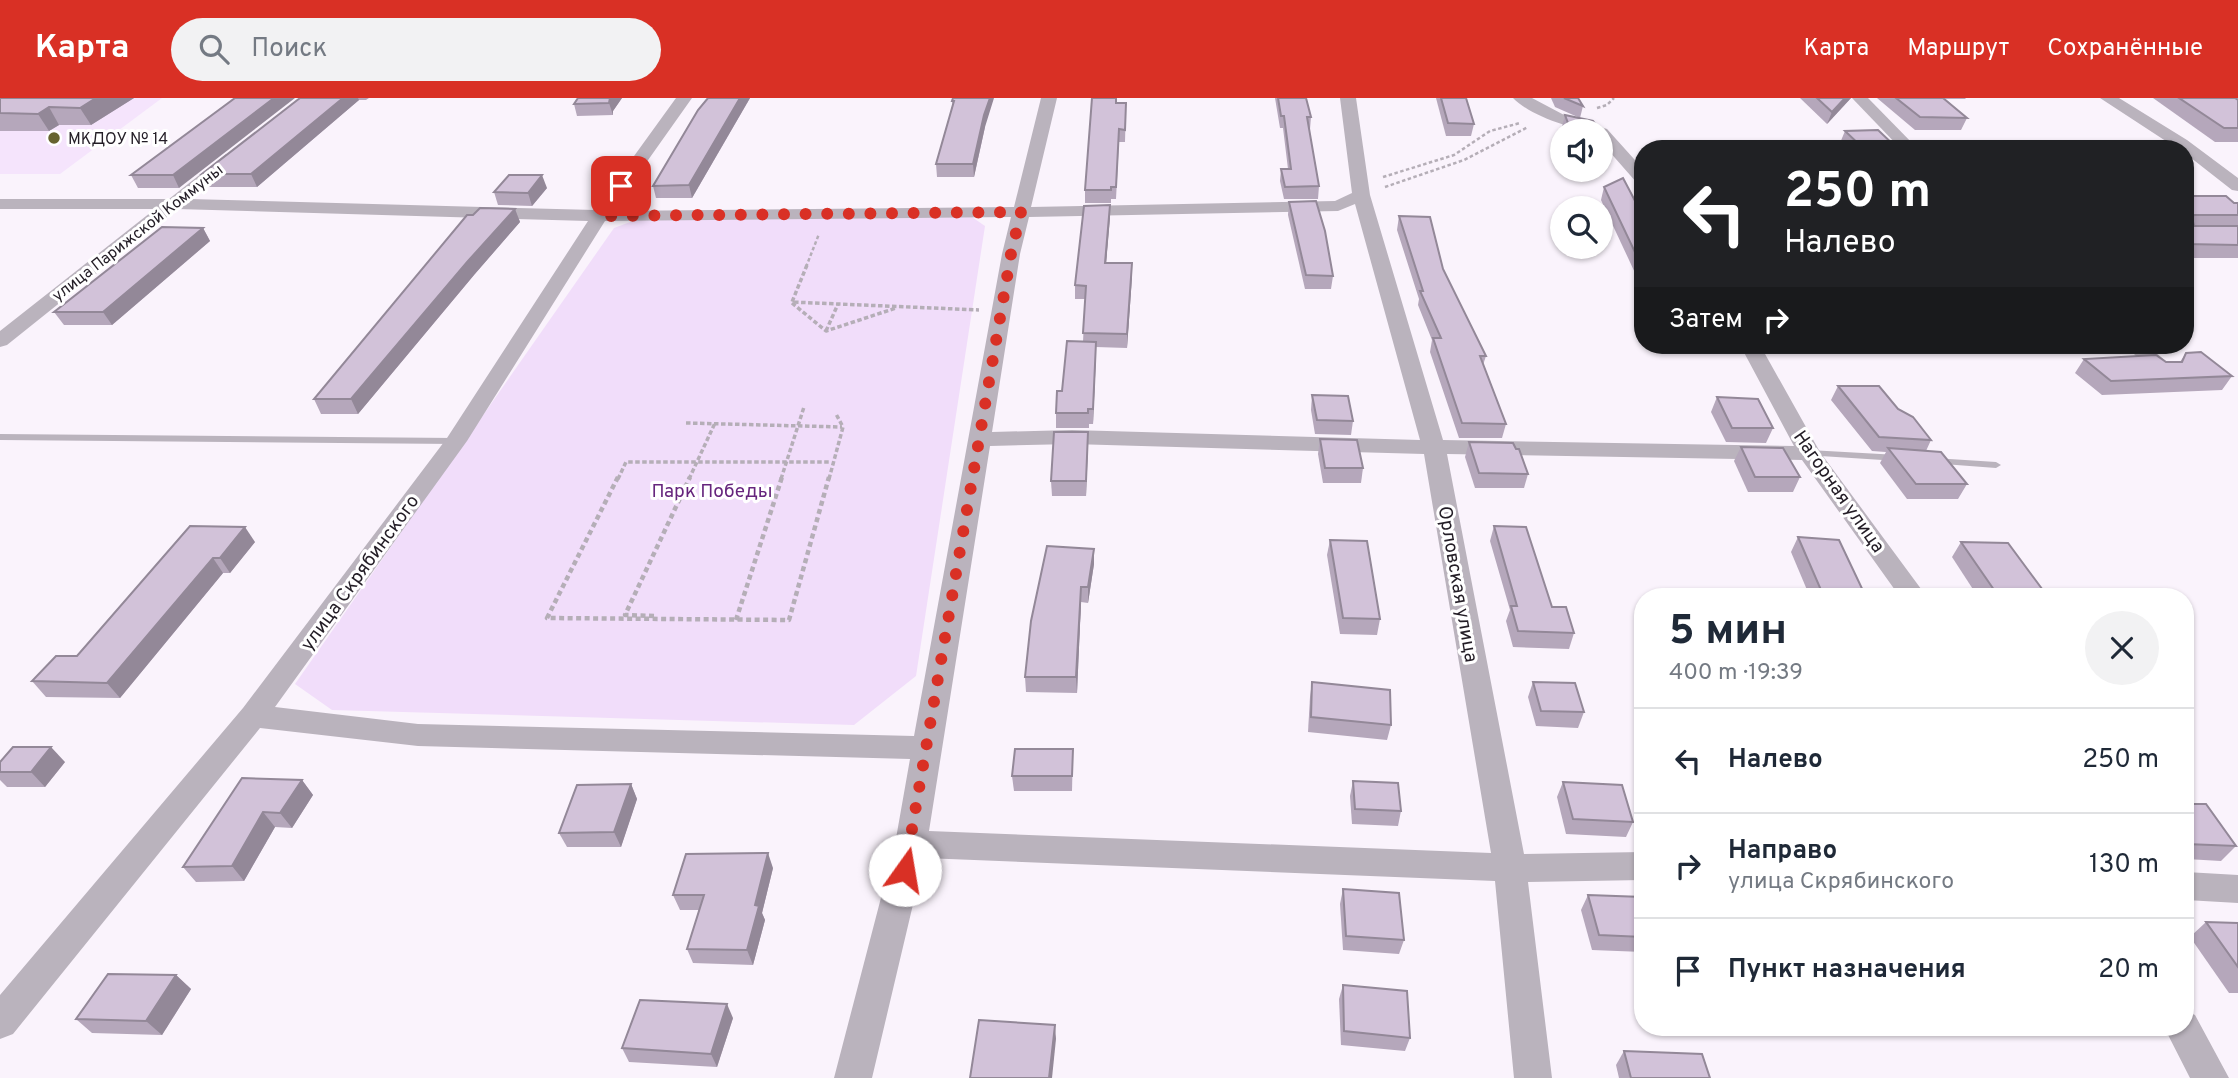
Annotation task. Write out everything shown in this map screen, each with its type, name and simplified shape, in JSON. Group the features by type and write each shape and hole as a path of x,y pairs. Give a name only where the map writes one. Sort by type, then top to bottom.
{"street":[{"name":"улица Скрябинского","path":"0,1022 253,716 456,440 684,98"},
{"path":"853,1078 911,844 1001,311 1021,212 1049,98"},
{"name":"Орловская улица","path":"1348,98 1361,195 1434,447 1510,868 1533,1078"},
{"path":"1521,98 1561,119"},
{"path":"1860,98 1901,140"},
{"path":"2108,98 2177,140"},
{"path":"1613,146 1634,169"},
{"name":"улица Парижской Коммуны","path":"0,341 244,148"},
{"path":"2194,152 2238,186"},
{"path":"0,204 172,204 603,216 1338,206 1361,195"},
{"name":"Нагорная улица","path":"1755,354 1809,453 1907,588"},
{"path":"2145,354 2164,369"},
{"path":"979,439 1072,438 1809,453"},
{"path":"253,716 418,735 926,748"},
{"path":"911,844 1510,868 1634,866"},
{"path":"2194,887 2238,889"},
{"path":"2187,1036 2210,1078"}],"lane":[{"path":"0,437 456,440"},
{"path":"1809,453 1996,465"}],"path":[{"path":"1561,119 1606,105 1614,98"},
{"path":"1361,195 1464,159 1520,129 1550,122"},
{"path":"792,302 827,214"},
{"path":"792,302 1001,311"},
{"path":"792,302 826,331"},
{"path":"826,331 838,304"},
{"path":"826,331 900,307"},
{"path":"737,620 804,407"},
{"path":"831,462 626,462 547,618 789,620 831,462 843,427 836,414"},
{"path":"686,423 843,427"},
{"path":"715,424 625,615 737,620"}],"shaded area":[{"name":"МКДОУ № 14","path":"0,98 162,98 60,174 0,174"}],"green space":[{"name":"Парк Победы","path":"969,215 985,226 916,676 854,725 332,710 295,684 614,228 641,218"}],"building":[{"path":"0,98 96,98 80,108 49,107 38,114 0,113"},
{"path":"235,98 274,98 173,175 131,175"},
{"path":"300,98 343,98 251,174 202,174"},
{"path":"578,98 610,98 609,103 574,104"},
{"path":"708,98 740,98 689,185 653,186 698,110"},
{"path":"953,98 990,98 973,164 936,164"},
{"path":"1092,98 1116,98 1116,103 1126,103 1125,130 1119,129 1116,187 1111,187 1111,190 1085,190"},
{"path":"1278,98 1306,98 1311,117 1307,117 1319,186 1285,187 1281,169 1291,169 1284,116 1281,116"},
{"path":"1441,98 1466,98 1474,124 1448,123"},
{"path":"1564,98 1578,98 1583,106"},
{"path":"1817,98 1845,98 1832,112"},
{"path":"1896,98 1943,98 1967,118 1920,117"},
{"path":"2179,98 2235,98 2238,100 2238,128 2224,128"},
{"path":"1565,115 1584,119 1566,119"},
{"path":"1878,130 1889,140 1854,140 1845,131"},
{"path":"509,175 542,175 528,193 494,192"},
{"path":"1623,178 1634,199 1634,250 1613,206 1613,196 1608,196 1604,187"},
{"path":"2194,196 2226,196 2238,203 2238,215 2194,215"},
{"path":"1316,201 1325,231 1333,276 1306,275 1289,202"},
{"path":"1110,205 1105,263 1132,263 1127,334 1083,333 1086,286 1075,285 1084,206"},
{"path":"480,208 515,209 351,399 314,399 467,215 473,215"},
{"path":"1399,216 1430,217 1443,269 1486,356 1480,356 1506,424 1462,423 1433,338 1441,338 1420,291 1423,291"},
{"path":"2194,226 2238,226 2238,245 2194,244"},
{"path":"162,227 203,228 103,312 54,312"},
{"path":"1067,341 1096,342 1093,409 1088,409 1088,413 1056,413 1057,391 1062,391"},
{"path":"2201,352 2232,376 2111,381 2084,359 2156,355 2166,362 2182,362 2186,354"},
{"path":"1838,386 1879,386 1898,409 1913,417 1931,440 1879,437"},
{"path":"1312,395 1348,396 1353,421 1317,420"},
{"path":"1717,397 1758,399 1773,428 1732,428"},
{"path":"1054,432 1088,432 1086,481 1051,481"},
{"path":"1320,439 1357,440 1363,468 1325,468"},
{"path":"1469,442 1513,443 1516,449 1519,449 1528,474 1479,473"},
{"path":"1741,447 1783,448 1800,477 1755,477"},
{"path":"1888,448 1941,452 1967,484 1916,484"},
{"path":"190,526 245,527 220,558 213,558 107,683 32,681 56,656 77,656"},
{"path":"1494,526 1526,527 1552,607 1566,607 1574,633 1518,631 1511,606 1517,606"},
{"path":"1798,537 1839,540 1862,588 1820,588"},
{"path":"1330,540 1367,541 1380,619 1343,618"},
{"path":"1961,542 2008,543 2041,588 1993,588"},
{"path":"1047,546 1094,549 1088,587 1081,587 1076,677 1025,677 1031,621"},
{"path":"1312,682 1390,690 1391,725 1311,717"},
{"path":"1533,682 1575,683 1584,712 1541,711"},
{"path":"13,747 51,747 31,772 0,772 0,762"},
{"path":"1015,749 1073,749 1072,776 1012,776"},
{"path":"242,778 302,780 280,813 263,812 232,866 183,867"},
{"path":"1353,781 1398,783 1401,811 1355,809"},
{"path":"1563,782 1622,785 1633,822 1573,819"},
{"path":"631,784 614,832 559,833 577,785"},
{"path":"2194,804 2206,804 2236,846 2194,844"},
{"path":"768,853 755,905 759,906 747,950 687,949 704,895 673,895 686,854"},
{"path":"1343,889 1399,893 1404,940 1346,936"},
{"path":"1588,895 1634,897 1634,937 1599,935"},
{"path":"2206,922 2238,923 2238,967"},
{"path":"108,974 176,975 146,1021 76,1019"},
{"path":"1343,985 1407,991 1410,1038 1344,1031"},
{"path":"640,1000 727,1004 711,1054 622,1048"},
{"path":"979,1020 1055,1025 1049,1078 970,1078"},
{"path":"1624,1051 1702,1054 1710,1078 1631,1078"}],"place":[{"name":"МКДОУ № 14","path":"54,138"}],"route":[{"path":"621,186 603,216 1021,212 1011,254 905,870"}]}
